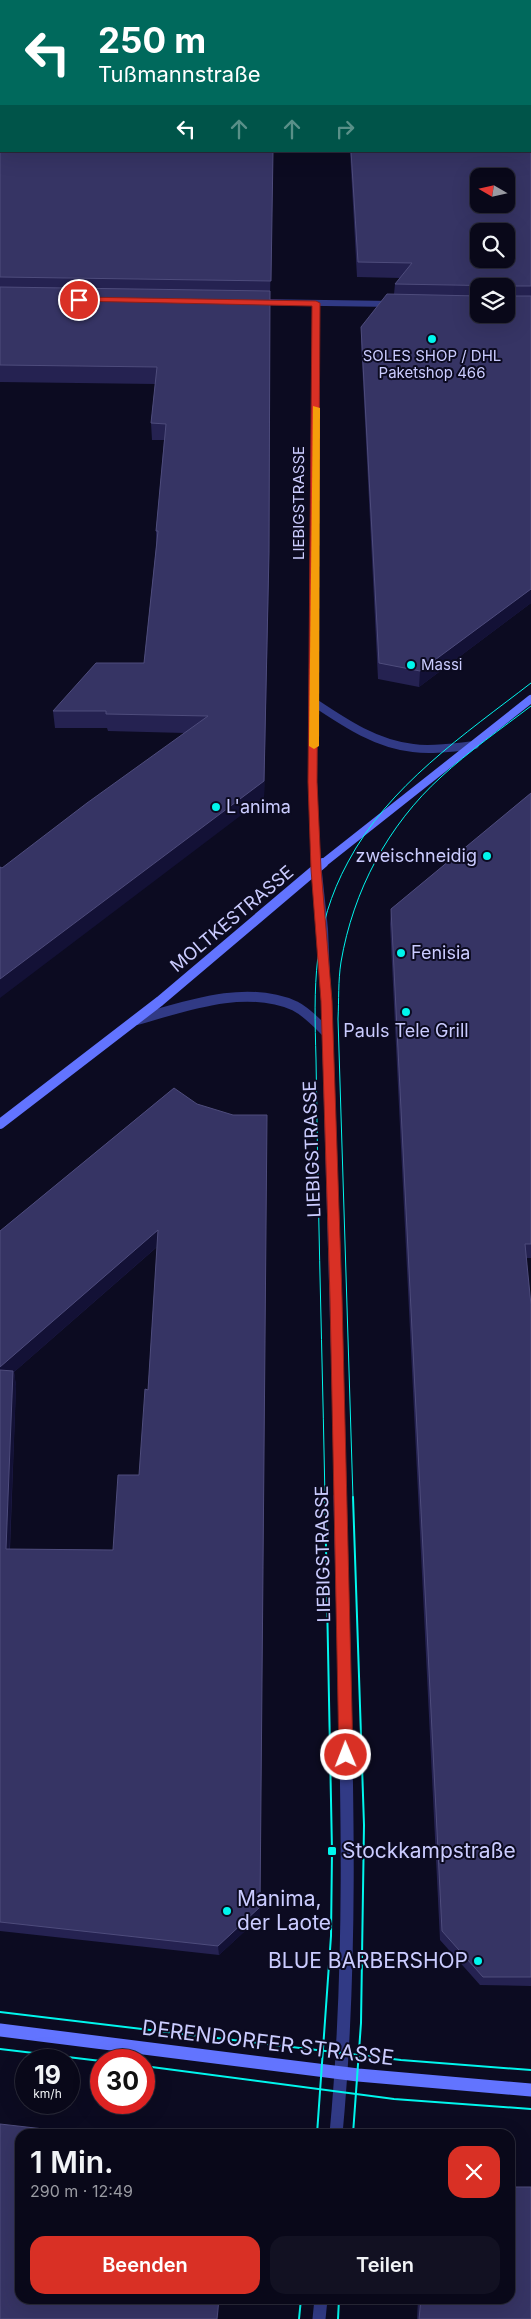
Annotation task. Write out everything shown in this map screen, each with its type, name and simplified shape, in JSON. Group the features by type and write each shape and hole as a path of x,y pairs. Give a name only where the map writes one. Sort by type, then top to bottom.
{"street":[{"path":"247,302 402,304"},
{"name":"LIEBIGSTRASSE","path":"316,303 315,703 312,782 327,1033 337,1308 348,1894 341,2074"},
{"name":"MOLTKESTRASSE","path":"0,1124 136,1020 316,869 531,699"},
{"path":"315,703 349,726 389,743 427,749 475,744"},
{"path":"136,1020 224,998 260,998 295,1006 327,1033"},
{"name":"DERENDORFER STRASSE","path":"0,2030 341,2074 531,2090"},
{"path":"336,2129 341,2074"},
{"path":"319,2319 320,2304"}],"building":[{"path":"0,152 273,152 271,281 0,277"},
{"path":"351,152 531,152 531,286 515,286 515,278 470,278 470,285 395,284 412,263 358,262"},
{"path":"0,287 270,291 269,552 264,781 0,979 0,867 2,868 87,803 208,716 106,714 106,711 53,711 96,663 144,663 158,531 156,531 166,424 151,423 157,367 0,365"},
{"path":"387,294 470,296 470,323 515,323 515,296 531,296 531,589 420,671 379,663 361,327"},
{"path":"531,793 531,1244 525,1244 531,1305 531,1977 483,1977 442,1931 391,909"},
{"path":"174,1088 197,1104 233,1115 267,1115 260,1907 218,1946 0,1922 0,1370 13,1371 6,1549 113,1550 118,1475 139,1475 145,1389 148,1390 158,1230 0,1367 0,1231"},
{"path":"0,2124 44,2129 15,2129 15,2304 218,2304 217,2319 0,2319"},
{"path":"515,2187 531,2187 531,2319 419,2319 420,2304 515,2304"}],"tram line":[{"path":"325,1498 315,1007 318,958 322,934 336,886 348,862 384,809 430,763 531,683"},
{"path":"353,1498 338,1019 341,962 354,910 364,885 389,838 405,816 422,796 452,767 531,706"},
{"path":"323,2051 331,1936 332,1851 325,1497"},
{"path":"353,1497 364,1825 361,2023 359,2055"},
{"path":"0,2012 323,2051"},
{"path":"0,2049 90,2060"},
{"path":"320,2089 323,2051"},
{"path":"323,2051 359,2055"},
{"path":"356,2094 359,2055"},
{"path":"359,2055 531,2070"},
{"path":"155,2067 320,2089"},
{"path":"317,2129 320,2089"},
{"path":"320,2089 356,2094"},
{"path":"353,2129 356,2094"},
{"path":"356,2094 394,2099 531,2109"},
{"path":"299,2319 300,2304"},
{"path":"338,2319 339,2304"}],"slow traffic":[{"path":"314,746 316,408"}],"place":[{"name":"SOLES SHOP / DHL Paketshop 466","path":"432,339"},
{"name":"Massi","path":"411,665"},
{"name":"L'anima","path":"216,807"},
{"name":"zweischneidig","path":"487,856"},
{"name":"Fenisia","path":"401,953"},
{"name":"Pauls Tele Grill","path":"406,1012"},
{"name":"Stockkampstraße","path":"332,1851"},
{"name":"Manima, der Laote","path":"227,1911"},
{"name":"BLUE BARBERSHOP","path":"478,1961"}],"route":[{"path":"79,300 316,303 315,703 312,782 316,869 326,1001 336,1298 346,1755"}]}
